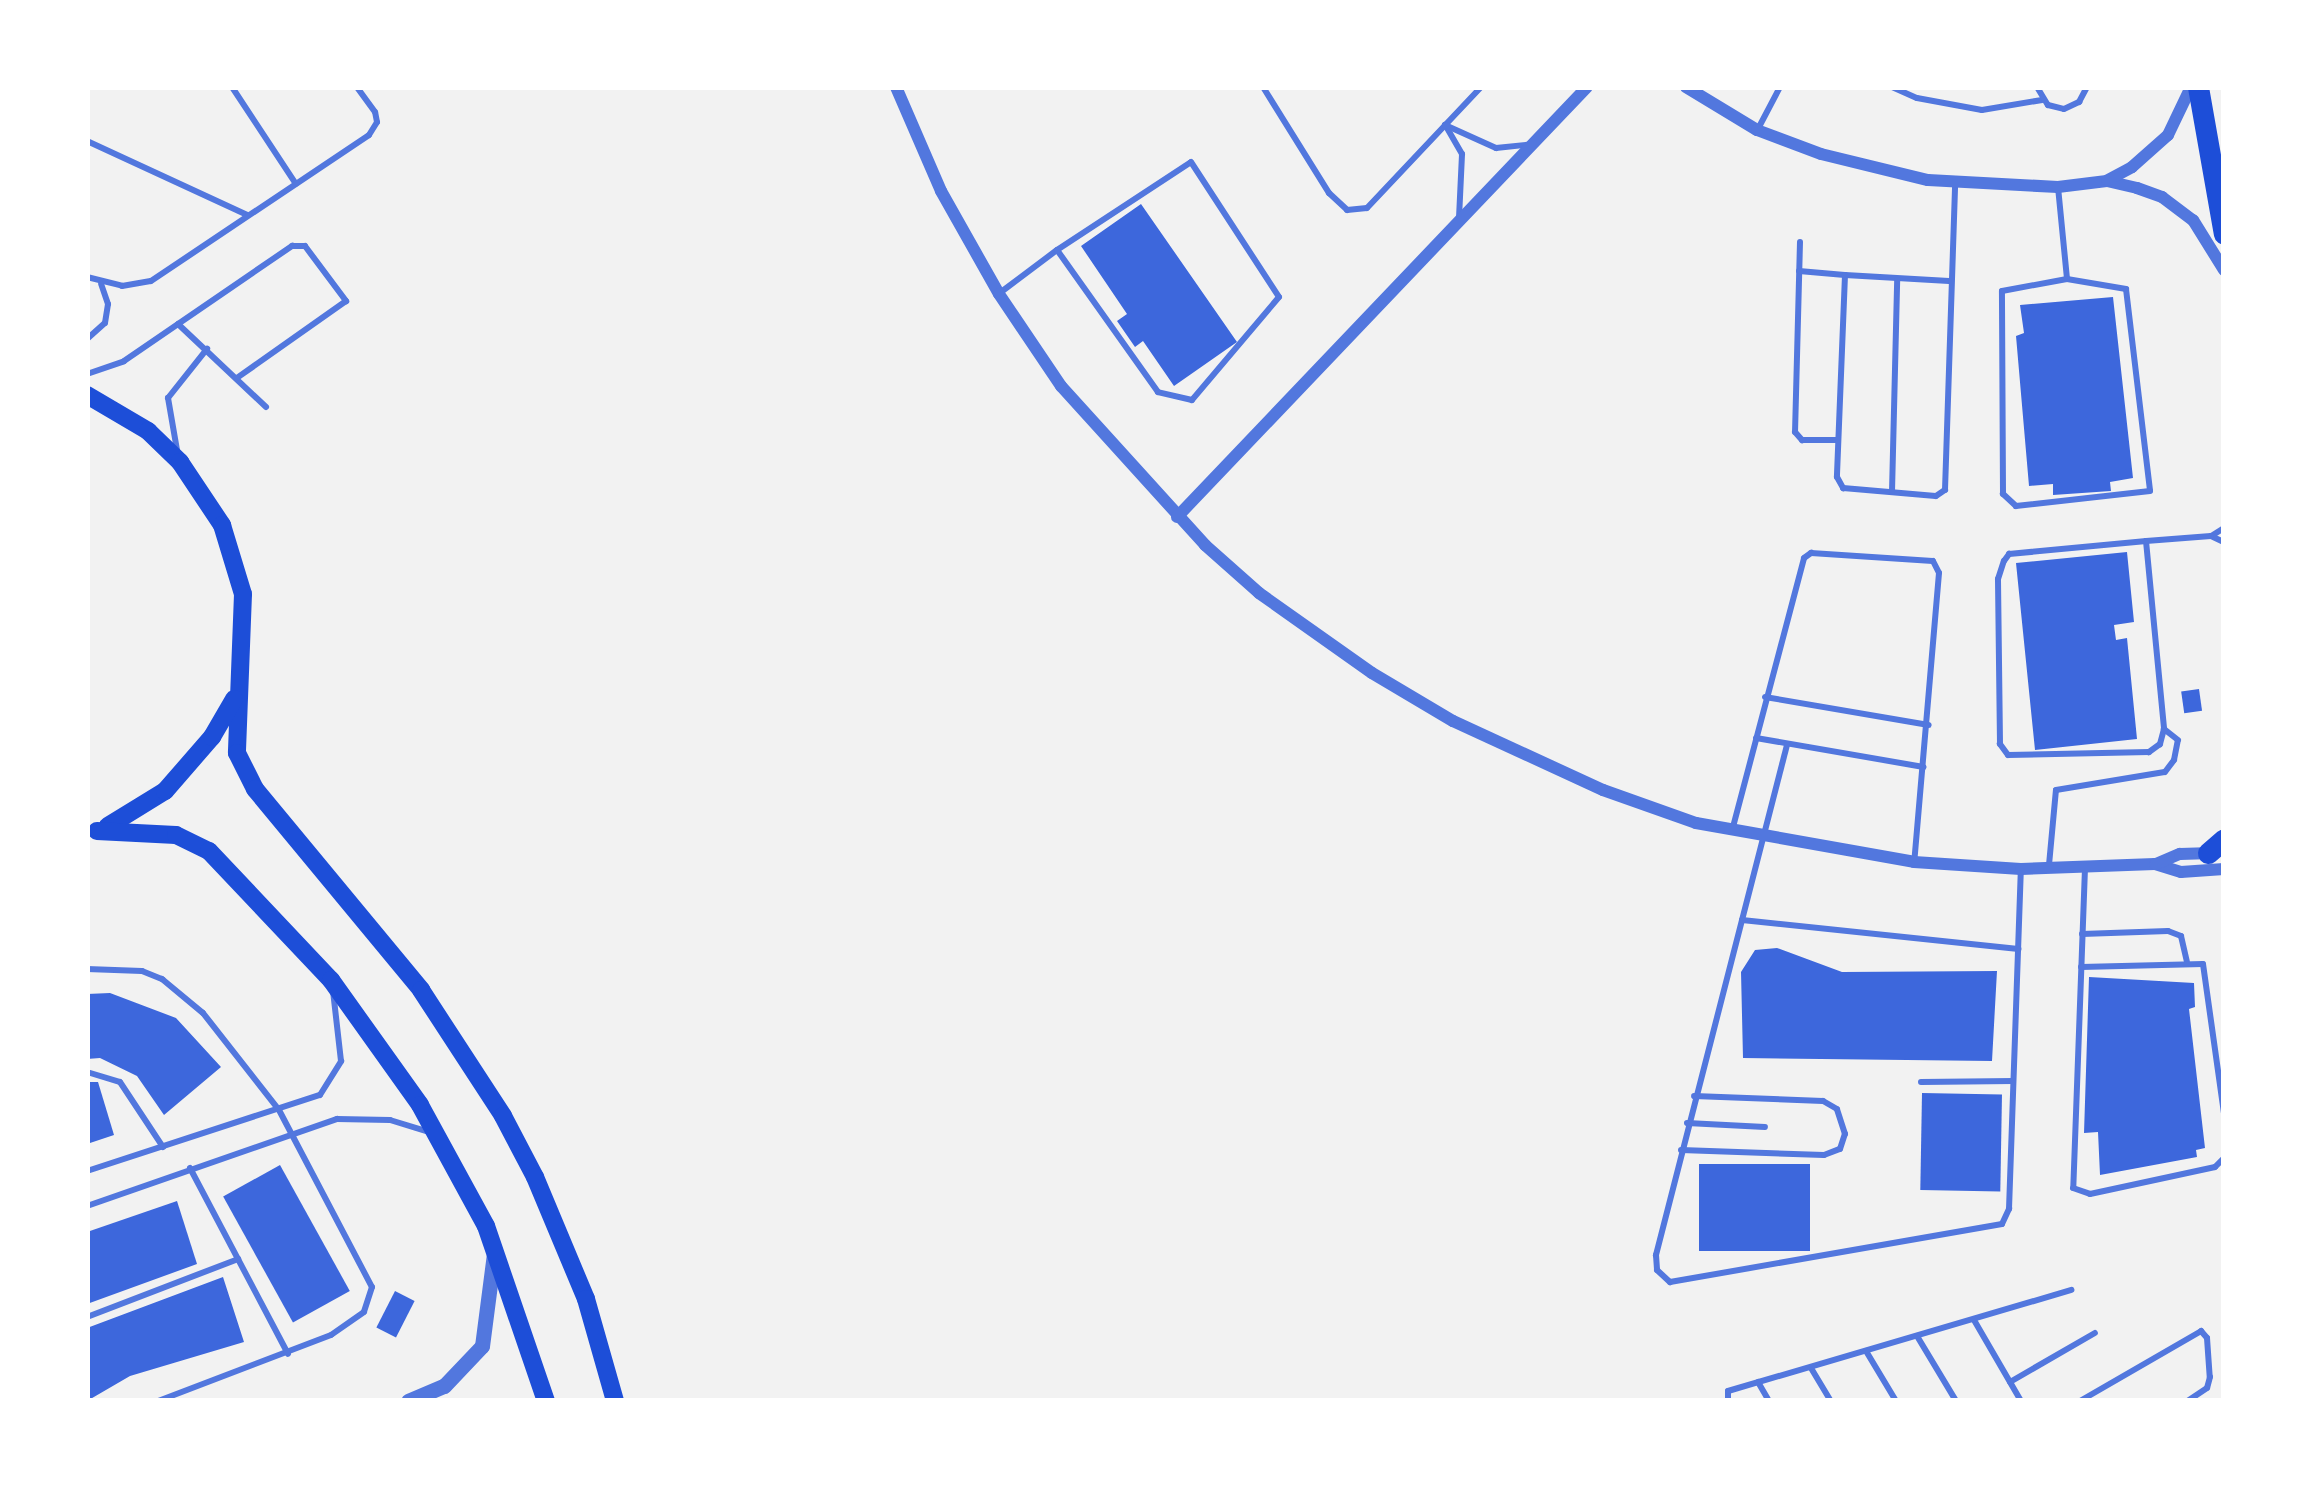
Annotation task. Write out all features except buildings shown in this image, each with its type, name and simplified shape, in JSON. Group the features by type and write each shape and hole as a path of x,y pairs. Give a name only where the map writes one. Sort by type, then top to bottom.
{"main road":[{"path":"2194,87 2224,233"},
{"path":"87,395 148,431 180,462 222,525 243,594 237,753 254,788 421,990 513,1136 586,1299 615,1401"},
{"path":"92,833 165,791 212,737 236,695"},
{"path":"92,833 176,835 209,851 331,980 436,1133 494,1246 546,1401"}],"street":[{"path":"896,87 941,191 999,294 1060,386 1177,517 1259,593 1372,673 1454,721 1603,790 1766,837 1914,862 2021,869 2155,864 2180,854 2220,853"},
{"path":"1177,517 1587,87"},
{"path":"1686,87 1757,130 1821,154 1955,183 2058,187 2107,181 2132,167 2168,135 2194,87"},
{"path":"2107,181 2178,207 2208,239 2224,270"},
{"path":"2155,864 2181,872 2220,853"},
{"path":"408,1401 458,1375 482,1346 494,1246"}],"lane":[{"path":"232,87 296,184"},
{"path":"87,277 101,284 133,286 151,281 296,184 375,128 375,112 357,87"},
{"path":"1263,87 1329,193 1347,210 1367,208 1481,87"},
{"path":"1757,130 1780,87"},
{"path":"1892,87 1917,98 1982,110 2042,100"},
{"path":"2037,87 2042,100 2056,109 2072,107 2087,87"},
{"path":"1445,125 1496,148 1533,144"},
{"path":"1445,125 1462,154 1458,222"},
{"path":"87,141 249,215"},
{"path":"999,294 1057,250 1192,161 1279,297 1192,400 1158,392 1057,250"},
{"path":"1845,275 1838,477 1843,488 1936,496 1945,490 1955,183"},
{"path":"2058,187 2067,279"},
{"path":"1800,242 1795,432 1802,440 1838,440"},
{"path":"87,374 124,361 292,246 305,246 346,301 237,378"},
{"path":"1799,271 1949,280"},
{"path":"1892,492 1897,278"},
{"path":"2067,279 2126,289 2150,491 2016,506 2003,494 2002,291 2067,279"},
{"path":"87,339 98,332 107,314 101,284"},
{"path":"178,324 266,407"},
{"path":"180,462 168,398 207,349"},
{"path":"2146,541 2164,729 2160,744 2149,752 2008,755 2000,745 1998,579 2009,554 2146,541 2211,536 2224,528"},
{"path":"2211,536 2224,542"},
{"path":"1732,830 1804,558 1811,553 1933,561 1939,573 1914,862"},
{"path":"1765,697 1929,725"},
{"path":"2049,868 2056,790 2066,784 2165,772 2174,760 2178,740 2164,729"},
{"path":"1756,738 1924,767"},
{"path":"1787,746 1656,1255 1657,1270 1670,1282 2002,1224 2008,1209 2021,869"},
{"path":"2085,868 2073,1188 2090,1195 2215,1167 2224,1158"},
{"path":"1742,920 2018,949"},
{"path":"2082,934 2168,932 2181,936 2187,961"},
{"path":"2080,967 2203,964 2224,1113"},
{"path":"87,970 142,971 179,991 242,1058 279,1109 372,1287 364,1312 355,1320 287,1354 158,1401"},
{"path":"87,1171 320,1096 337,1073 342,1046 331,980"},
{"path":"87,1072 120,1082 163,1147"},
{"path":"1922,1082 2014,1081"},
{"path":"1681,1150 1824,1155 1840,1149 1845,1133 1837,1109 1822,1101 1694,1096"},
{"path":"87,1206 292,1132 354,1116 436,1133"},
{"path":"1687,1123 1765,1127"},
{"path":"190,1168 287,1354"},
{"path":"87,1317 238,1259"},
{"path":"1728,1401 1728,1391 2071,1291"},
{"path":"1974,1320 2021,1401"},
{"path":"2080,1401 2201,1331 2207,1339 2210,1377 2207,1388 2188,1401"},
{"path":"2010,1382 2095,1333"},
{"path":"1917,1336 1956,1401"},
{"path":"1866,1351 1896,1401"},
{"path":"1810,1367 1831,1401"},
{"path":"1758,1382 1769,1401"}]}
